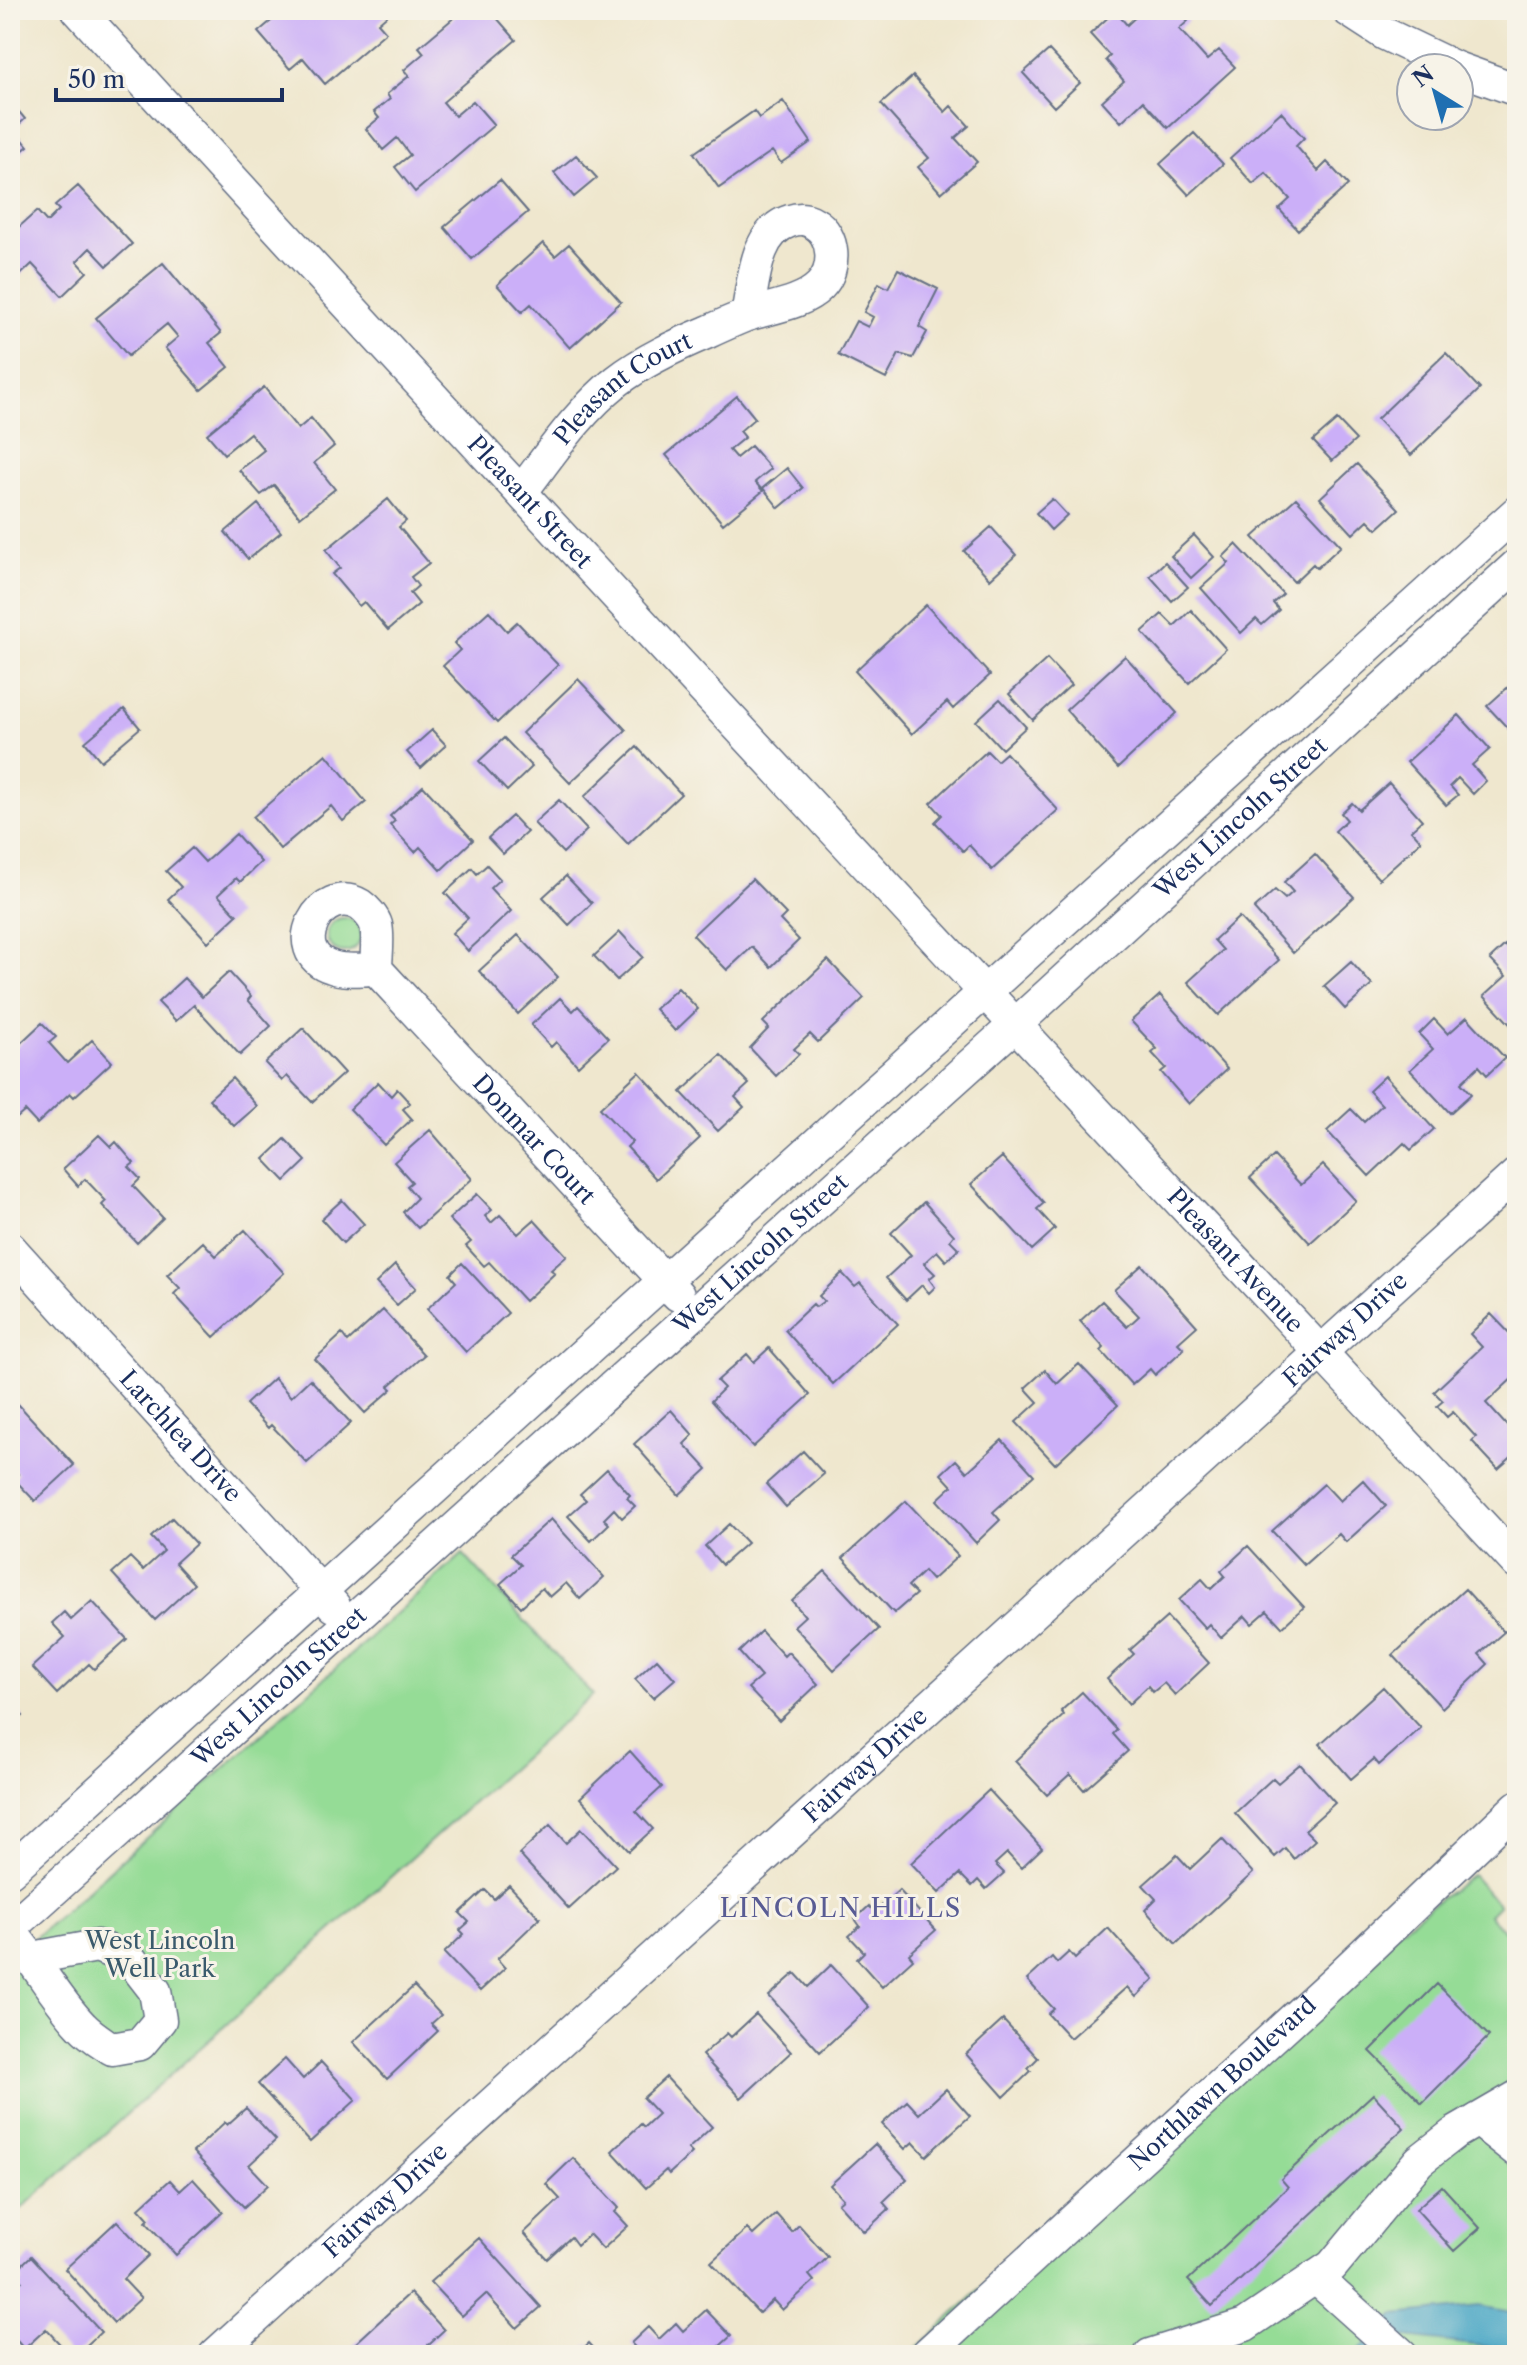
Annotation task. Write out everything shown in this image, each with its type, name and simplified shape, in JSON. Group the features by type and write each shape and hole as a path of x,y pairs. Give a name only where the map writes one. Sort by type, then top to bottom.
{"street":[{"name":"Pleasant Street","path":"78,10 726,717 986,992"},
{"path":"1348,10 1385,34 1422,52"},
{"path":"1475,75 1517,90"},
{"name":"Pleasant Court","path":"522,491 575,422 617,381 673,348 747,315"},
{"name":"West Lincoln Street","path":"10,1871 1517,512"},
{"name":"West Lincoln Street","path":"10,1930 1016,1024 1512,569 1483,543"},
{"name":"Donmar Court","path":"376,969 693,1312"},
{"name":"Pleasant Avenue","path":"986,992 1517,1563"},
{"name":"Fairway Drive","path":"215,2355 1517,1174"},
{"name":"Larchlea Drive","path":"10,1248 350,1623"},
{"name":"Northlawn Boulevard","path":"926,2355 1340,1976 1517,1807"},
{"path":"10,1930 33,1958"},
{"path":"1150,2355 1245,2325 1332,2266 1419,2161 1455,2133 1517,2097"},
{"path":"1478,2120 1517,2151"},
{"path":"1315,2277 1402,2355"}],"green space":[{"path":"344,918 356,923 361,935 356,947 344,952 332,947 327,935 332,923"},
{"name":"West Lincoln Well Park","path":"463,1554 593,1695 10,2219 10,1960"},
{"path":"1472,1875 1499,1905 1489,1915 1517,1945 1517,2355 909,2355 1251,2042"}],"water":[{"path":"1479,2306 1517,2313 1517,2345 1492,2347 1405,2337 1383,2355 1354,2355 1395,2315"}],"building":[{"path":"262,10 393,10 378,23 386,32 325,84 303,58 290,69 258,32 271,21"},
{"path":"463,10 490,10 516,40 443,102 455,116 473,101 494,125 415,192 395,167 410,155 397,138 383,150 366,129 379,118 374,112 390,99 387,94 409,76 404,70 424,53 419,47"},
{"path":"1143,10 1178,10 1188,21 1179,29 1207,60 1219,50 1235,67 1168,128 1143,101 1121,122 1102,101 1124,81 1106,60 1110,56 1090,34 1115,11 1127,25"},
{"path":"1049,50 1080,83 1054,107 1023,73"},
{"path":"913,76 945,112 951,106 969,126 955,138 977,162 941,193 918,167 929,158 881,104"},
{"path":"10,101 25,119 14,129 28,146 10,161"},
{"path":"783,101 811,142 781,163 772,151 719,188 694,153 754,111 759,118"},
{"path":"1281,112 1304,138 1296,146 1318,171 1327,162 1348,185 1298,230 1279,209 1290,199 1266,173 1253,184 1230,158"},
{"path":"1194,133 1223,164 1189,195 1160,164"},
{"path":"576,155 597,178 574,197 554,173"},
{"path":"500,180 528,212 472,259 444,227"},
{"path":"78,186 132,244 107,266 90,248 77,261 87,272 62,296 32,264 12,283 10,218 19,227 37,211 47,222 59,210 55,206"},
{"path":"543,243 555,256 569,244 621,302 570,348 531,304 522,312 497,285"},
{"path":"163,263 221,333 209,343 229,367 201,390 165,348 178,337 167,324 128,356 96,318"},
{"path":"898,269 938,289 919,327 927,332 913,358 899,354 886,379 838,355 856,321 868,327 873,317 864,312 879,283 888,288"},
{"path":"1446,353 1480,389 1411,455 1377,419"},
{"path":"264,387 298,429 311,418 334,446 314,463 335,489 300,517 274,485 261,495 239,470 264,450 250,433 224,454 207,434"},
{"path":"737,396 755,418 740,431 745,437 729,450 736,458 751,446 771,469 755,482 763,491 723,524 666,455"},
{"path":"1337,420 1356,440 1332,461 1313,441"},
{"path":"1357,464 1399,509 1377,529 1368,520 1353,534 1320,498"},
{"path":"787,468 803,488 779,508 763,488"},
{"path":"1296,498 1341,546 1317,568 1313,564 1294,582 1253,537"},
{"path":"388,499 406,521 399,527 429,563 411,577 418,586 410,593 419,604 388,630 364,602 359,606 332,574 340,568 326,550"},
{"path":"1052,499 1067,515 1051,530 1036,513"},
{"path":"258,504 281,532 248,559 225,532"},
{"path":"991,527 1016,555 990,579 964,551"},
{"path":"1194,535 1214,557 1191,578 1171,556"},
{"path":"1236,544 1283,594 1273,603 1279,610 1262,625 1256,619 1241,633 1201,588 1229,563 1223,557"},
{"path":"1165,562 1188,587 1172,601 1150,576"},
{"path":"926,605 990,675 953,709 947,702 912,734 855,671"},
{"path":"1191,610 1226,649 1189,683 1142,632 1162,614 1174,626"},
{"path":"489,611 507,631 517,622 558,665 497,723 443,666 460,650 454,643"},
{"path":"1125,656 1177,713 1118,768 1066,710"},
{"path":"1047,659 1071,685 1033,720 1009,694"},
{"path":"578,679 626,730 570,783 522,733"},
{"path":"1517,679 1517,734 1515,736 1487,706"},
{"path":"1000,699 1026,727 1002,749 976,721"},
{"path":"124,709 140,728 101,761 85,742"},
{"path":"1459,715 1490,749 1472,765 1486,781 1473,794 1458,778 1450,786 1458,795 1446,805 1407,762"},
{"path":"432,730 446,745 421,768 407,752"},
{"path":"504,738 532,767 507,791 479,761"},
{"path":"637,747 681,794 628,844 584,797"},
{"path":"987,751 997,761 1006,753 1058,810 992,870 969,845 963,851 935,822 942,815 931,803"},
{"path":"326,754 366,802 343,821 331,806 280,849 253,817"},
{"path":"1389,783 1422,820 1411,830 1421,841 1379,879 1335,831 1347,820 1341,813 1352,803 1359,810"},
{"path":"423,786 473,840 441,870 420,847 415,852 390,825 395,821 390,816"},
{"path":"559,800 587,830 563,853 534,823"},
{"path":"512,816 527,832 503,854 488,838"},
{"path":"236,834 261,862 240,882 236,878 218,895 237,915 208,942 168,899 181,887 166,871 192,848 205,862"},
{"path":"1315,854 1354,897 1293,953 1254,909 1275,890 1285,899 1293,892 1284,882"},
{"path":"487,865 500,879 490,888 511,911 468,951 452,933 468,918 445,893 472,868 477,874"},
{"path":"566,876 592,903 569,925 543,897"},
{"path":"752,879 786,914 780,920 799,940 771,967 752,947 727,970 693,935"},
{"path":"1239,917 1279,960 1218,1015 1188,982 1223,950 1214,940"},
{"path":"620,932 643,957 617,980 594,956"},
{"path":"518,935 558,977 518,1014 479,971"},
{"path":"1505,945 1517,958 1517,1032 1484,996 1506,976 1490,959"},
{"path":"828,960 864,998 818,1042 810,1034 794,1049 799,1054 776,1076 750,1048 769,1028 763,1022"},
{"path":"1351,962 1372,985 1345,1009 1324,986"},
{"path":"229,972 251,996 248,1000 271,1026 240,1055 194,1005 176,1021 158,1002 184,978 202,997"},
{"path":"678,988 698,1009 675,1031 655,1009"},
{"path":"1160,995 1227,1069 1189,1104 1161,1072 1166,1068 1152,1053 1157,1049 1131,1021"},
{"path":"560,998 573,1011 578,1006 608,1038 578,1066 556,1042 551,1047 531,1025"},
{"path":"1467,1017 1505,1058 1487,1075 1479,1066 1461,1083 1471,1094 1450,1113 1410,1070 1433,1049 1419,1034 1434,1019 1448,1034"},
{"path":"42,1023 56,1037 49,1043 67,1063 92,1040 112,1062 74,1097 70,1093 37,1124 25,1111 17,1118 10,1111 10,1053"},
{"path":"303,1028 344,1073 312,1102 287,1076 282,1081 265,1063"},
{"path":"721,1055 749,1084 735,1097 744,1107 718,1131 681,1092"},
{"path":"639,1072 700,1138 656,1179 627,1147 632,1142 600,1108"},
{"path":"1385,1076 1434,1129 1411,1150 1404,1143 1369,1176 1327,1131 1351,1109 1364,1122 1382,1105 1369,1091"},
{"path":"232,1078 257,1106 234,1126 209,1099"},
{"path":"378,1082 391,1096 397,1089 410,1103 403,1109 412,1119 384,1145 350,1109"},
{"path":"430,1130 472,1179 418,1228 403,1212 417,1198 407,1186 412,1182 394,1162"},
{"path":"99,1135 111,1147 116,1142 134,1163 129,1167 140,1179 133,1186 163,1218 137,1243 102,1205 106,1201 85,1179 78,1186 63,1169"},
{"path":"285,1139 306,1161 285,1181 264,1159"},
{"path":"1274,1156 1301,1185 1323,1165 1356,1201 1310,1243 1250,1178"},
{"path":"1002,1157 1044,1203 1037,1209 1055,1229 1032,1250 971,1184"},
{"path":"477,1194 492,1210 485,1216 491,1223 500,1215 518,1234 534,1220 567,1256 551,1270 555,1273 525,1301 489,1262 484,1266 466,1246 471,1242 449,1219"},
{"path":"342,1200 364,1224 343,1243 321,1219"},
{"path":"924,1202 954,1235 950,1240 959,1249 946,1261 937,1251 924,1263 935,1274 929,1279 935,1287 929,1293 922,1285 906,1300 886,1278 911,1255 891,1233"},
{"path":"245,1230 284,1273 214,1337 174,1294 180,1288 167,1275 203,1242 216,1256"},
{"path":"462,1263 508,1313 466,1352 427,1309 456,1282 450,1275"},
{"path":"395,1265 416,1288 397,1305 376,1283"},
{"path":"1142,1265 1197,1326 1178,1343 1184,1349 1155,1375 1150,1369 1132,1385 1101,1351 1104,1348 1080,1321 1102,1301 1127,1327 1139,1316 1114,1290"},
{"path":"842,1273 855,1287 860,1283 898,1324 833,1384 785,1330 813,1304 816,1307 824,1301 819,1296"},
{"path":"383,1310 424,1355 389,1386 392,1389 365,1413 315,1359 342,1334 348,1342"},
{"path":"1491,1314 1517,1341 1517,1374 1486,1403 1517,1437 1517,1452 1498,1469 1472,1441 1476,1437 1453,1412 1447,1417 1437,1406 1443,1401 1434,1392 1482,1347 1470,1334"},
{"path":"769,1348 810,1395 753,1447 711,1401 724,1388 717,1381 747,1354 754,1362"},
{"path":"1079,1364 1118,1405 1055,1464 1016,1422 1038,1402 1025,1388 1045,1370 1057,1384"},
{"path":"274,1378 291,1397 310,1379 351,1423 307,1463 246,1404"},
{"path":"18,1404 74,1465 35,1501 14,1479 18,1474 10,1465 10,1411"},
{"path":"671,1410 693,1435 684,1444 707,1469 679,1495 634,1444"},
{"path":"1002,1440 1034,1475 993,1512 1000,1520 976,1543 937,1500 952,1486 941,1474 956,1460 967,1472"},
{"path":"803,1451 824,1474 786,1507 766,1484"},
{"path":"607,1469 630,1495 627,1498 635,1506 622,1518 614,1509 604,1519 609,1524 591,1541 568,1516 586,1500 580,1494"},
{"path":"1363,1480 1386,1506 1346,1542 1339,1534 1304,1565 1272,1531 1324,1484 1340,1501"},
{"path":"906,1501 958,1556 932,1580 924,1571 908,1586 916,1594 894,1613 843,1558"},
{"path":"172,1518 196,1544 175,1563 194,1584 155,1620 112,1573 130,1557 143,1570 164,1551 151,1537"},
{"path":"551,1519 604,1577 580,1599 566,1583 550,1597 542,1588 521,1607 500,1584 521,1565 511,1555"},
{"path":"729,1524 747,1543 722,1565 705,1546"},
{"path":"1248,1546 1304,1607 1282,1627 1267,1611 1252,1624 1245,1616 1221,1638 1209,1624 1205,1628 1179,1600 1202,1579 1211,1589 1225,1576 1221,1571"},
{"path":"825,1571 879,1629 834,1670 794,1626 805,1616 792,1601"},
{"path":"1465,1589 1504,1632 1479,1654 1488,1664 1442,1708 1393,1655"},
{"path":"92,1601 127,1639 94,1669 89,1664 57,1694 32,1667 65,1637 52,1623 64,1612 71,1620"},
{"path":"1167,1617 1209,1663 1175,1695 1164,1683 1153,1692 1148,1686 1129,1704 1107,1679 1134,1654 1130,1650"},
{"path":"761,1631 784,1656 788,1652 818,1684 779,1721 748,1688 761,1677 739,1652"},
{"path":"657,1659 675,1679 653,1698 635,1679"},
{"path":"1383,1687 1421,1728 1379,1765 1374,1759 1351,1779 1320,1744"},
{"path":"1082,1692 1117,1730 1113,1734 1128,1751 1084,1790 1070,1774 1047,1795 1015,1761 1064,1715 1061,1711"},
{"path":"10,1703 23,1716 10,1728"},
{"path":"630,1751 662,1787 636,1811 653,1829 629,1851 580,1798"},
{"path":"1300,1764 1335,1803 1305,1830 1315,1840 1294,1859 1285,1848 1275,1857 1235,1813 1273,1778 1278,1783"},
{"path":"989,1790 1042,1848 1021,1868 1007,1853 995,1864 1004,1873 986,1889 978,1880 972,1886 960,1874 939,1893 911,1863"},
{"path":"550,1825 566,1843 581,1829 616,1866 569,1909 519,1854"},
{"path":"1222,1839 1253,1873 1176,1944 1145,1910 1156,1899 1143,1885 1177,1855 1190,1869"},
{"path":"509,1885 540,1918 497,1959 505,1968 480,1991 444,1953 464,1934 460,1930 469,1922 460,1913 485,1890 494,1899"},
{"path":"899,1890 936,1930 909,1954 913,1959 882,1987 857,1959 864,1952 849,1936 860,1926 855,1919 869,1906 875,1912"},
{"path":"1108,1928 1154,1979 1136,1997 1127,1987 1070,2038 1048,2014 1054,2009 1027,1980 1052,1957 1057,1963 1069,1952 1075,1959"},
{"path":"831,1965 869,2007 820,2052 769,1996 795,1973 808,1987"},
{"path":"1437,1984 1489,2036 1422,2103 1370,2051"},
{"path":"414,1986 441,2015 431,2024 438,2031 387,2079 353,2042"},
{"path":"756,2014 791,2052 741,2098 702,2055 727,2033 731,2037"},
{"path":"1003,2020 1038,2058 1028,2068 1031,2071 1004,2097 966,2054"},
{"path":"285,2059 303,2079 321,2062 356,2100 310,2142 258,2084"},
{"path":"666,2077 712,2127 688,2149 692,2153 669,2174 666,2170 646,2188 612,2151 641,2124 644,2127 658,2114 643,2098"},
{"path":"946,2089 970,2116 926,2156 913,2142 905,2149 882,2124 907,2101 919,2114"},
{"path":"1373,2094 1404,2128 1212,2306 1188,2280 1288,2187 1281,2179"},
{"path":"246,2108 276,2140 249,2165 268,2185 244,2207 193,2152 225,2122 227,2125"},
{"path":"875,2144 907,2179 883,2202 889,2209 864,2232 838,2203 843,2199 830,2185"},
{"path":"573,2158 619,2208 615,2212 628,2226 603,2249 589,2234 577,2245 571,2237 547,2259 524,2233 560,2199 546,2184"},
{"path":"193,2179 223,2212 176,2255 146,2222 149,2219 139,2208 170,2180 180,2191"},
{"path":"1442,2186 1480,2228 1454,2251 1416,2209"},
{"path":"776,2214 792,2232 799,2225 828,2257 809,2275 814,2281 782,2310 773,2300 759,2313 711,2262 747,2229 753,2235"},
{"path":"117,2221 149,2255 123,2279 141,2298 114,2323 65,2269"},
{"path":"479,2238 541,2307 517,2328 486,2294 462,2316 430,2282"},
{"path":"31,2256 101,2332 76,2355 70,2355 46,2329 24,2349 10,2333 10,2291 22,2281 14,2272"},
{"path":"410,2293 444,2330 417,2355 343,2355"},
{"path":"706,2310 731,2336 710,2355 642,2355 631,2343 648,2327 659,2339 676,2323 683,2331"},
{"path":"589,2343 600,2355 576,2355"}],"district":[{"name":"LINCOLN HILLS","path":"841,1908"}]}
